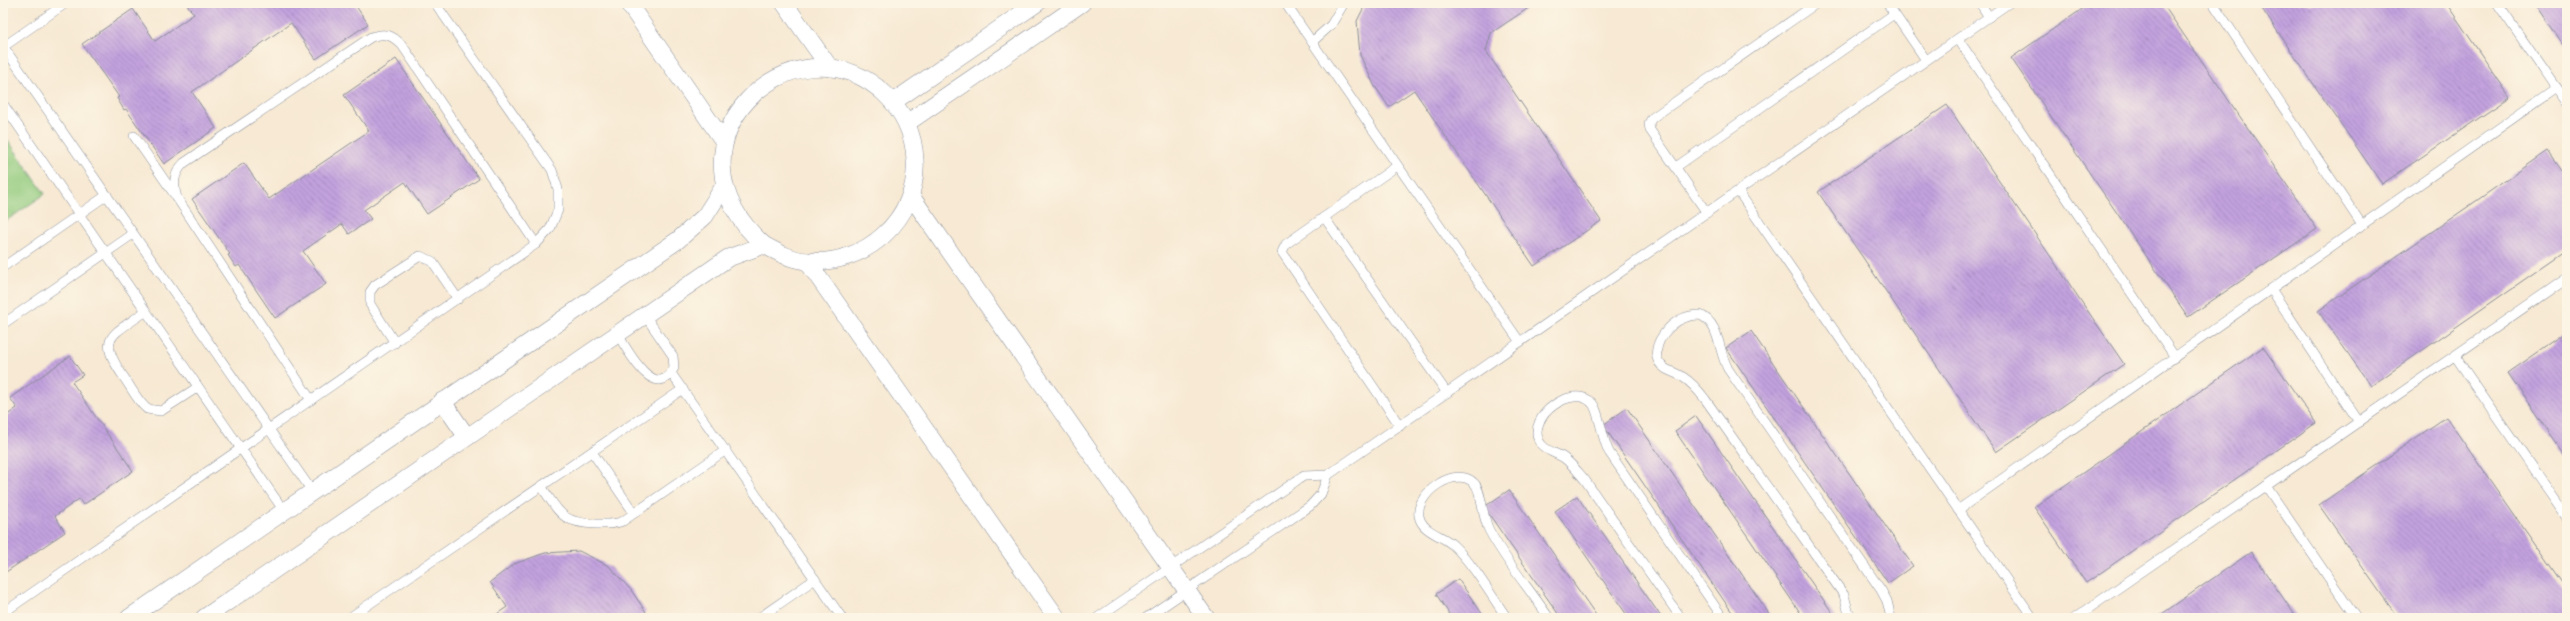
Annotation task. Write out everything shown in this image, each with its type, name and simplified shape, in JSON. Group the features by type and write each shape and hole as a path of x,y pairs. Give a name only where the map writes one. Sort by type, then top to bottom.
{"street":[{"path":"628,3 724,142"},
{"path":"784,3 830,68"},
{"path":"893,102 1037,3"},
{"path":"907,123 1082,3"},
{"path":"830,68 853,74 875,85 893,102 907,123 914,147 916,171 911,196 895,225 870,247 840,260 807,261 784,256 764,245 746,229 732,209 724,186 721,164 724,142 735,116 752,94 775,78 802,69 830,68"},
{"path":"129,618 683,236 705,216 724,186"},
{"path":"911,196 1206,618"},
{"path":"204,618 616,333 728,258 764,245"},
{"path":"807,261 1057,618"},
{"path":"442,401 467,437"}],"lane":[{"path":"66,3 3,46 312,491"},
{"path":"3,613 458,299 536,244 550,229 558,210 559,200 556,180 552,170 435,3"},
{"path":"1285,3 1520,342"},
{"path":"1312,42 1331,25 1344,3"},
{"path":"1707,213 1650,130 1652,118 1816,3"},
{"path":"1887,3 1926,60"},
{"path":"1980,3 1989,17"},
{"path":"1096,618 1304,476 1328,475 2010,3"},
{"path":"2213,3 2362,225"},
{"path":"2497,3 2567,104"},
{"path":"1676,167 1894,14"},
{"path":"177,198 174,177 184,163 371,37 380,33 388,34 402,44 536,244"},
{"path":"1958,39 2175,356"},
{"path":"1958,510 2556,88"},
{"path":"3,104 284,511"},
{"path":"134,136 311,400"},
{"path":"1397,166 1286,244 1282,252 1400,426"},
{"path":"1738,191 2033,618"},
{"path":"3,268 107,195"},
{"path":"1324,217 1446,393"},
{"path":"3,324 133,234"},
{"path":"395,342 370,304 369,296 376,285 411,260 420,256 432,261 458,299"},
{"path":"2075,618 2567,278"},
{"path":"2270,289 2359,422"},
{"path":"146,311 115,333 109,347 110,356 140,402 151,411 161,411 198,387"},
{"path":"616,333 645,375 656,380 662,379 671,373 674,368 674,356 644,314"},
{"path":"1850,618 1849,607 1841,590 1705,398 1691,383 1667,369 1658,360 1656,347 1658,341 1671,326 1679,321 1700,315 1711,322 1717,333 1719,350 1728,369 1881,590 1887,601 1891,618"},
{"path":"2455,356 2567,518"},
{"path":"671,373 842,618"},
{"path":"349,618 683,389"},
{"path":"1681,618 1585,480 1571,464 1547,450 1539,440 1537,434 1540,421 1561,402 1576,397 1588,400 1593,404 1598,415 1600,432 1608,452 1724,618"},
{"path":"541,486 560,514 576,524 614,524 634,513 726,450"},
{"path":"592,452 634,513"},
{"path":"1146,618 1310,506 1321,494 1328,475"},
{"path":"1507,618 1460,552 1444,538 1429,530 1420,521 1419,508 1422,502 1427,494 1442,482 1464,478 1475,484 1480,495 1482,513 1490,532 1550,618"},
{"path":"2266,486 2356,618"},
{"path":"759,618 815,579"}],"green space":[{"path":"3,133 45,194 3,223"}],"building":[{"path":"190,3 354,3 368,24 316,59 291,23 192,92 216,128 164,164 126,109 124,110 117,98 119,97 82,44 133,9 155,41 194,14 187,5"},
{"path":"1366,3 1536,3 1491,33 1486,51 1601,221 1534,266 1414,90 1389,107 1374,85 1360,55 1357,21"},
{"path":"2091,3 2162,3 2317,229 2188,317 2011,58"},
{"path":"2258,3 2446,3 2510,97 2382,184"},
{"path":"2535,3 2567,3 2567,50"},
{"path":"396,59 479,179 427,214 405,182 364,210 371,219 349,234 342,224 303,251 326,284 275,318 239,265 236,267 228,255 230,254 192,199 244,163 269,199 369,131 344,95"},
{"path":"1947,105 2124,364 1996,452 1818,192"},
{"path":"2548,151 2567,178 2567,250 2371,386 2318,311"},
{"path":"1751,331 1913,566 1888,583 1726,348"},
{"path":"2567,332 2567,459 2508,373"},
{"path":"2263,347 2316,423 2086,583 2034,507"},
{"path":"70,356 83,375 72,382 133,471 83,505 79,499 55,516 65,532 3,574 3,418 17,408 10,398"},
{"path":"1627,408 1772,618 1736,618 1603,425"},
{"path":"1696,416 1836,618 1804,618 1675,431"},
{"path":"2446,417 2567,591 2567,618 2398,618 2319,505"},
{"path":"1509,490 1598,618 1561,618 1484,507"},
{"path":"1577,496 1662,618 1629,618 1555,511"},
{"path":"579,551 609,566 631,590 646,612 637,618 491,618 507,607 490,582 514,564 545,553"},
{"path":"2251,552 2297,618 2156,618"},
{"path":"1458,579 1485,618 1452,618 1436,594"}]}
